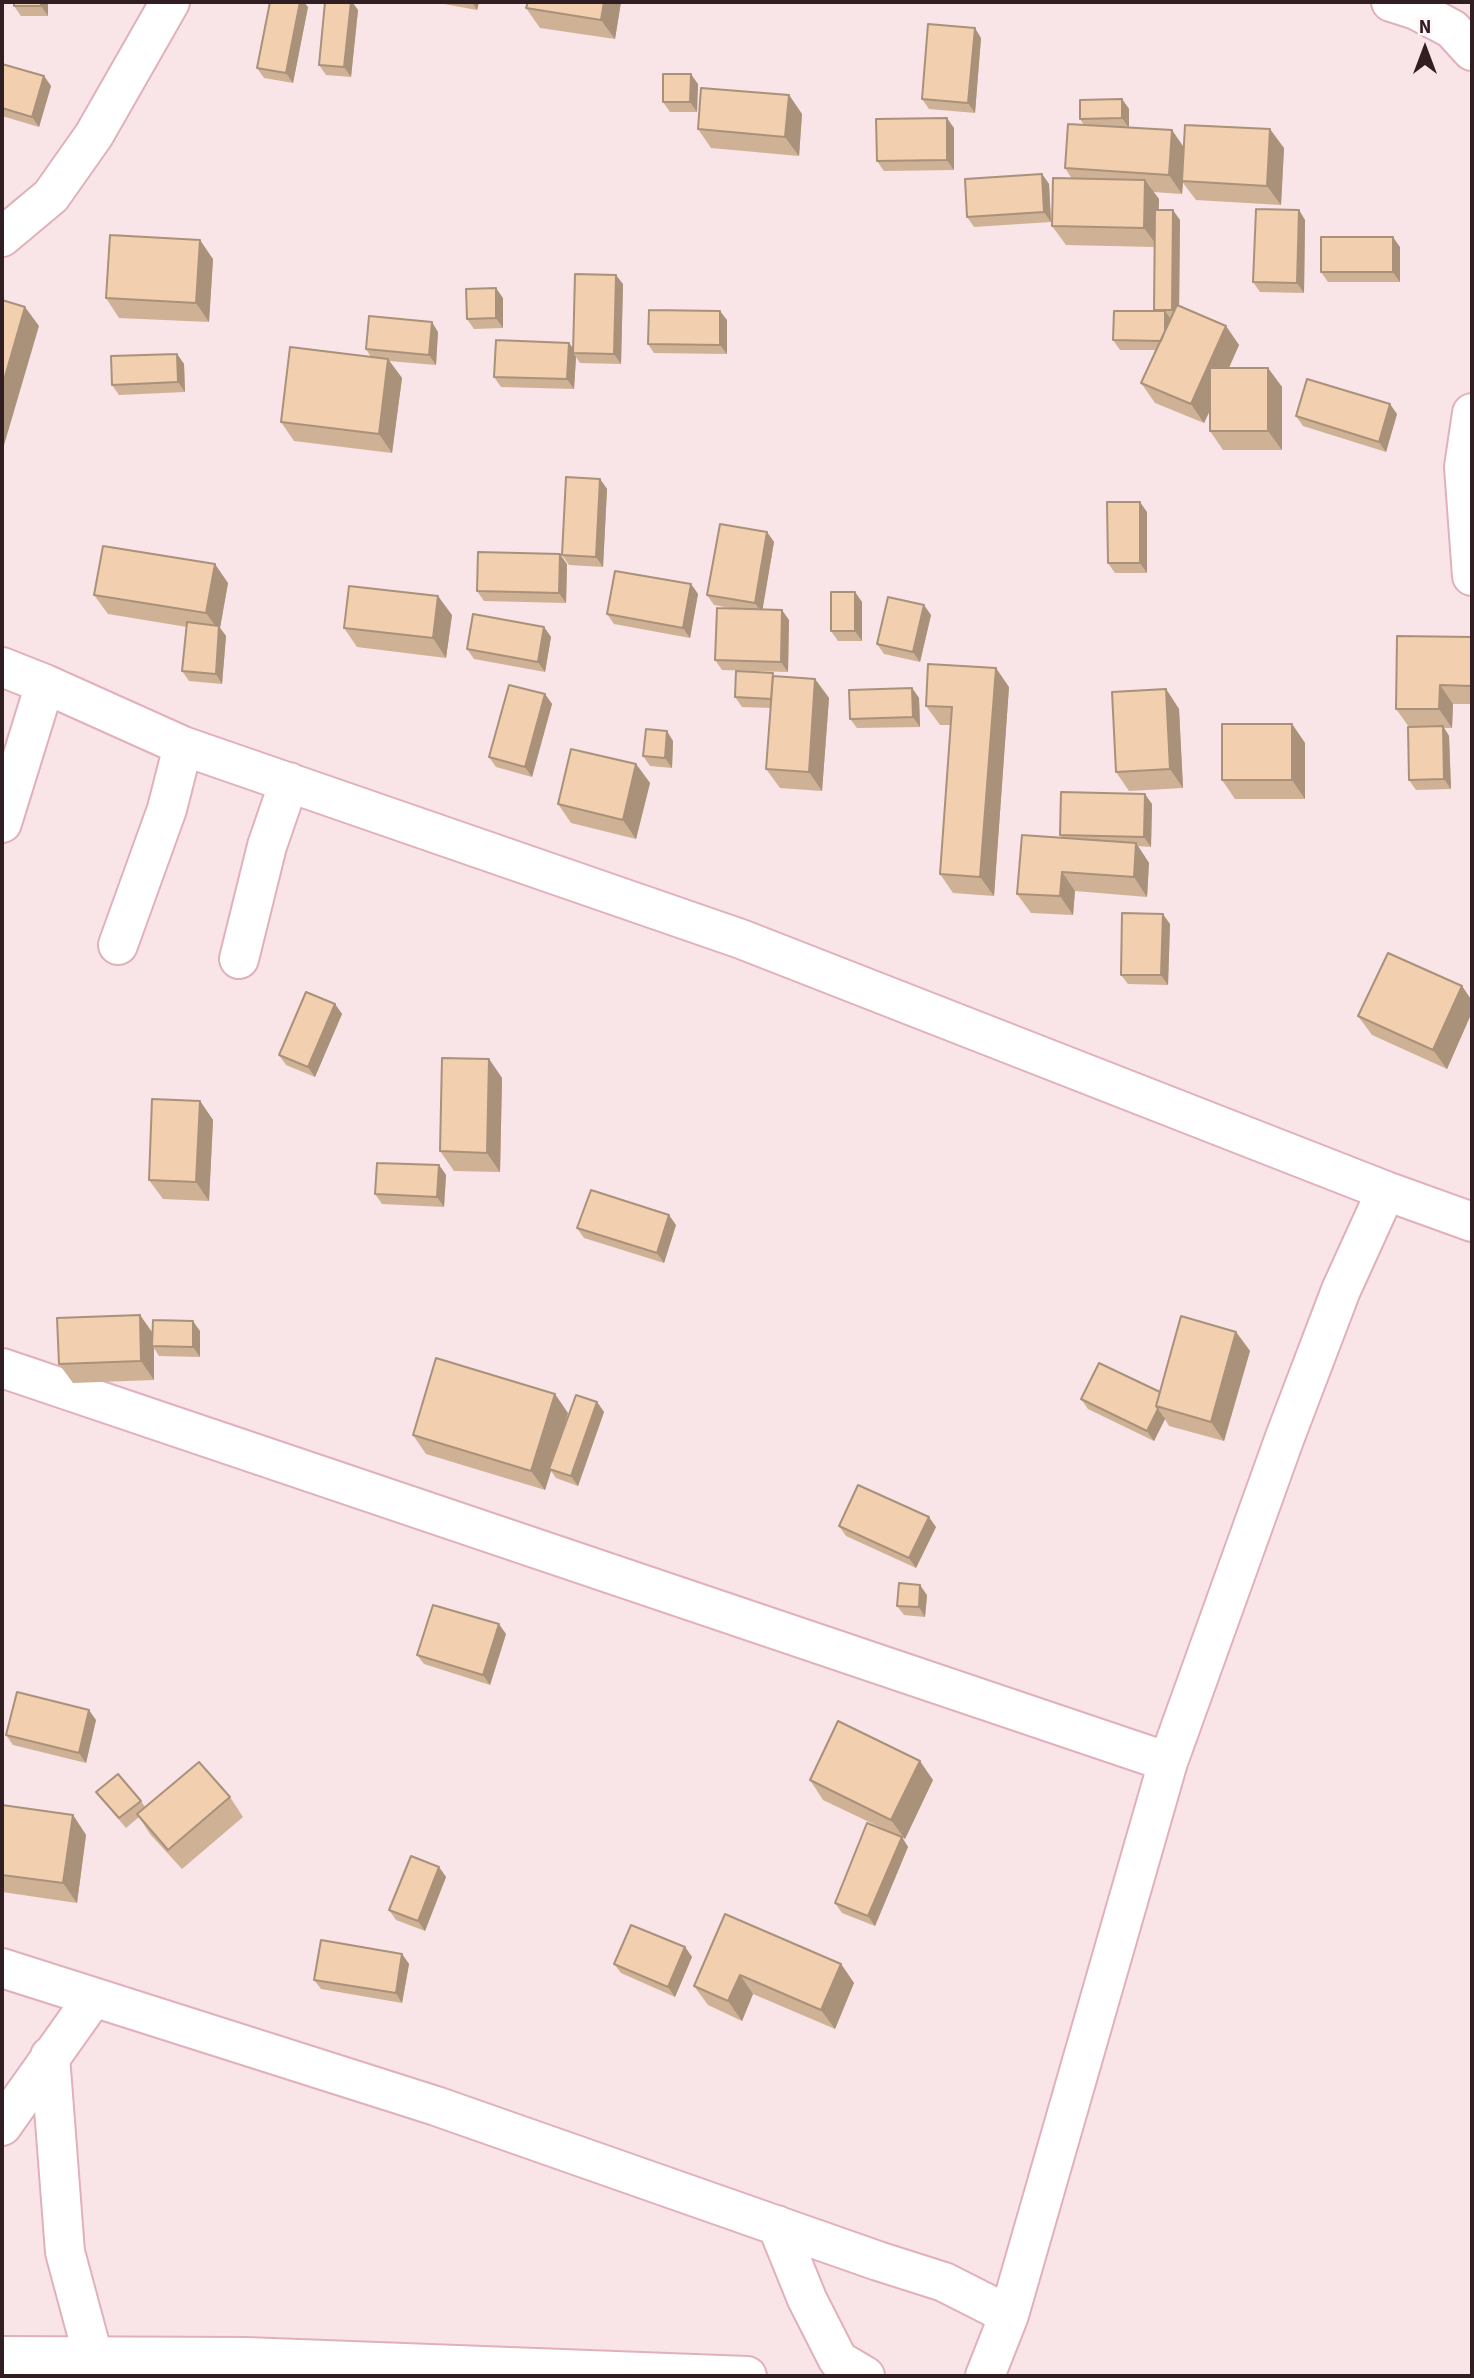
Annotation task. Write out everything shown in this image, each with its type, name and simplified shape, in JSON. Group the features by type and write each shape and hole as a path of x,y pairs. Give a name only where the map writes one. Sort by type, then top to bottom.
{"street":[{"path":"2,237 51,196 94,135 170,2"},
{"path":"1391,2 1416,10 1452,29 1472,51"},
{"path":"1472,413 1464,467 1472,576"},
{"path":"2,667 183,746 741,939 1386,1191 1472,1222"},
{"path":"2,823 45,684"},
{"path":"118,945 167,809 183,746"},
{"path":"239,959 267,846 289,782"},
{"path":"985,2376 1009,2315 1168,1762 1340,1290 1386,1191"},
{"path":"2,1368 1168,1762"},
{"path":"2,1968 436,2106 878,2262 944,2282 1009,2315"},
{"path":"2,2126 93,1998"},
{"path":"50,2056 65,2252 93,2356"},
{"path":"777,2225 807,2299 838,2360 865,2376"},
{"path":"2,2356 246,2357 747,2376"}],"building":[{"path":"14,2 41,2 41,6 14,6"},
{"path":"270,2 300,2 286,73 257,68"},
{"path":"325,2 351,2 344,67 319,65"},
{"path":"528,2 604,2 601,20 526,8"},
{"path":"928,24 975,28 968,103 922,99"},
{"path":"2,64 44,76 32,117 2,108"},
{"path":"663,74 691,74 690,102 663,102"},
{"path":"701,88 789,95 785,137 698,129"},
{"path":"1122,99 1122,118 1080,119 1080,100"},
{"path":"947,118 947,160 877,161 876,119"},
{"path":"1068,124 1172,130 1169,175 1065,168"},
{"path":"1185,125 1270,129 1267,186 1182,181"},
{"path":"1042,174 1044,212 967,217 965,179"},
{"path":"1053,178 1145,180 1144,228 1052,226"},
{"path":"1256,209 1299,210 1297,283 1253,282"},
{"path":"1155,210 1173,210 1172,310 1154,310"},
{"path":"110,235 200,240 196,303 106,298"},
{"path":"1321,237 1393,237 1393,272 1321,272"},
{"path":"575,274 616,275 614,354 573,353"},
{"path":"496,288 496,318 467,319 466,289"},
{"path":"2,300 25,307 2,387"},
{"path":"1177,305 1226,326 1191,404 1141,383"},
{"path":"649,310 720,311 720,345 648,344"},
{"path":"1114,311 1165,311 1165,331 1161,341 1113,340"},
{"path":"369,316 432,322 429,355 366,349"},
{"path":"496,340 569,343 567,379 494,377"},
{"path":"290,347 388,359 379,434 281,422"},
{"path":"177,354 178,382 112,385 111,356"},
{"path":"1210,368 1268,368 1268,431 1210,431"},
{"path":"1307,379 1390,404 1379,442 1296,416"},
{"path":"566,477 600,479 596,557 562,555"},
{"path":"1107,502 1140,502 1140,563 1108,563"},
{"path":"720,524 767,532 755,603 707,595"},
{"path":"103,546 215,564 206,613 94,595"},
{"path":"478,552 560,554 559,593 477,591"},
{"path":"615,571 691,584 683,628 607,614"},
{"path":"349,586 438,596 433,638 344,628"},
{"path":"831,592 855,592 855,631 831,631"},
{"path":"888,597 924,605 913,652 877,644"},
{"path":"717,608 782,610 781,662 715,660"},
{"path":"473,614 544,627 538,662 467,649"},
{"path":"187,622 219,626 216,674 182,671"},
{"path":"1397,636 1472,637 1472,686 1440,685 1439,709 1396,709"},
{"path":"928,664 996,668 980,877 940,874 952,707 926,706"},
{"path":"736,671 773,673 771,699 735,697"},
{"path":"773,676 815,679 809,772 766,769"},
{"path":"509,685 545,694 525,767 489,757"},
{"path":"912,688 913,717 850,719 849,690"},
{"path":"1166,689 1170,769 1116,772 1112,692"},
{"path":"1222,724 1292,724 1292,780 1222,780"},
{"path":"1443,726 1444,779 1409,780 1408,727"},
{"path":"646,729 667,731 665,758 643,756"},
{"path":"571,749 636,764 623,820 558,804"},
{"path":"1061,792 1145,794 1144,837 1060,835"},
{"path":"1022,835 1136,843 1134,877 1062,872 1060,896 1017,894"},
{"path":"1122,913 1163,914 1161,975 1121,975"},
{"path":"1388,953 1462,986 1433,1050 1358,1016"},
{"path":"306,992 335,1004 308,1067 279,1055"},
{"path":"442,1058 489,1059 487,1153 440,1151"},
{"path":"152,1099 200,1101 196,1182 149,1180"},
{"path":"377,1163 439,1165 437,1197 375,1194"},
{"path":"591,1190 669,1215 657,1253 577,1228"},
{"path":"140,1315 141,1361 59,1364 57,1318"},
{"path":"1181,1316 1236,1332 1211,1422 1156,1406"},
{"path":"153,1320 193,1321 193,1347 152,1346"},
{"path":"436,1358 555,1394 531,1471 413,1435"},
{"path":"1099,1363 1160,1392 1156,1406 1158,1409 1147,1431 1081,1399"},
{"path":"576,1395 597,1402 571,1476 549,1469"},
{"path":"858,1485 929,1517 909,1558 839,1526"},
{"path":"899,1583 920,1585 919,1607 897,1606"},
{"path":"433,1605 499,1624 483,1675 417,1655"},
{"path":"17,1692 89,1710 79,1753 6,1735"},
{"path":"838,1721 920,1761 891,1820 810,1780"},
{"path":"199,1762 230,1797 168,1850 137,1814"},
{"path":"118,1774 141,1801 119,1818 96,1792"},
{"path":"2,1805 73,1815 63,1883 2,1875"},
{"path":"867,1823 902,1837 868,1916 835,1903"},
{"path":"411,1856 439,1867 418,1921 389,1910"},
{"path":"725,1914 841,1964 821,2010 740,1975 728,2001 694,1986"},
{"path":"631,1925 685,1947 668,1987 614,1964"},
{"path":"321,1940 402,1954 396,1993 314,1980"}]}
